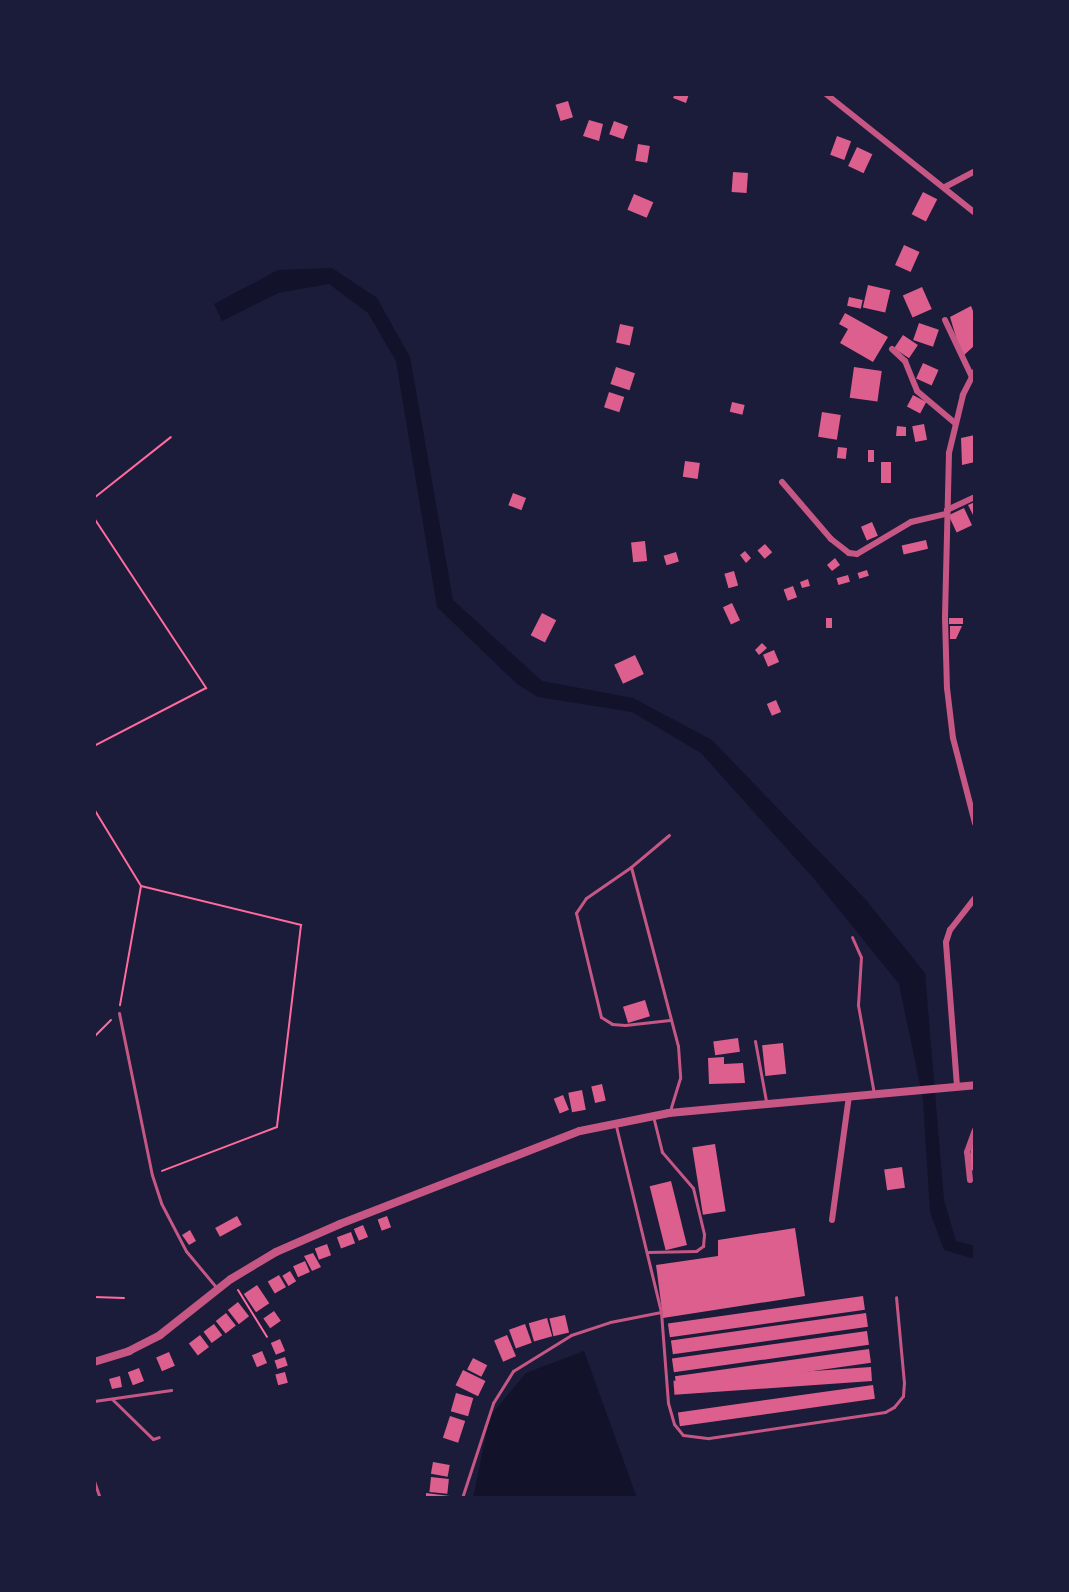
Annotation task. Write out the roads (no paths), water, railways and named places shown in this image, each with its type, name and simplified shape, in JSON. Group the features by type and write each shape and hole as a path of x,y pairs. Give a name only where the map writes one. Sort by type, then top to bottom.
{"street":[{"path":"826,94 975,213"},
{"path":"945,187 975,171"},
{"path":"945,320 973,374 955,423 949,453 947,688 953,738 975,823"},
{"path":"892,349 905,361 917,391 955,423"},
{"path":"782,482 831,539 849,553 857,554 911,522 947,512 975,497"},
{"path":"953,1086 946,942 950,930 975,898"},
{"path":"94,1362 129,1351 160,1335 231,1279 276,1252 528,1149 614,1123 653,1115 975,1085"},
{"path":"832,1220 849,1096"},
{"path":"970,1180 967,1152 975,1130"}],"lane":[{"path":"669,835 631,867 586,898 576,913 601,1017 612,1024 625,1025 670,1020"},
{"path":"631,867 678,1046 680,1078 669,1113"},
{"path":"852,937 861,957 858,1005 874,1094"},
{"path":"119,1013 152,1175 173,1229 218,1289"},
{"path":"755,1041 766,1104"},
{"path":"648,1252 696,1251 703,1246 704,1234 693,1188 662,1152 653,1115"},
{"path":"614,1123 661,1312 668,1403 674,1424 683,1435 709,1438 885,1412 894,1407 903,1396 904,1383 896,1297"},
{"path":"462,1498 493,1403 513,1371 571,1335 610,1322 661,1312"},
{"path":"94,1401 171,1390"},
{"path":"112,1399 153,1439 159,1437"},
{"path":"94,1481 98,1496"}]}
